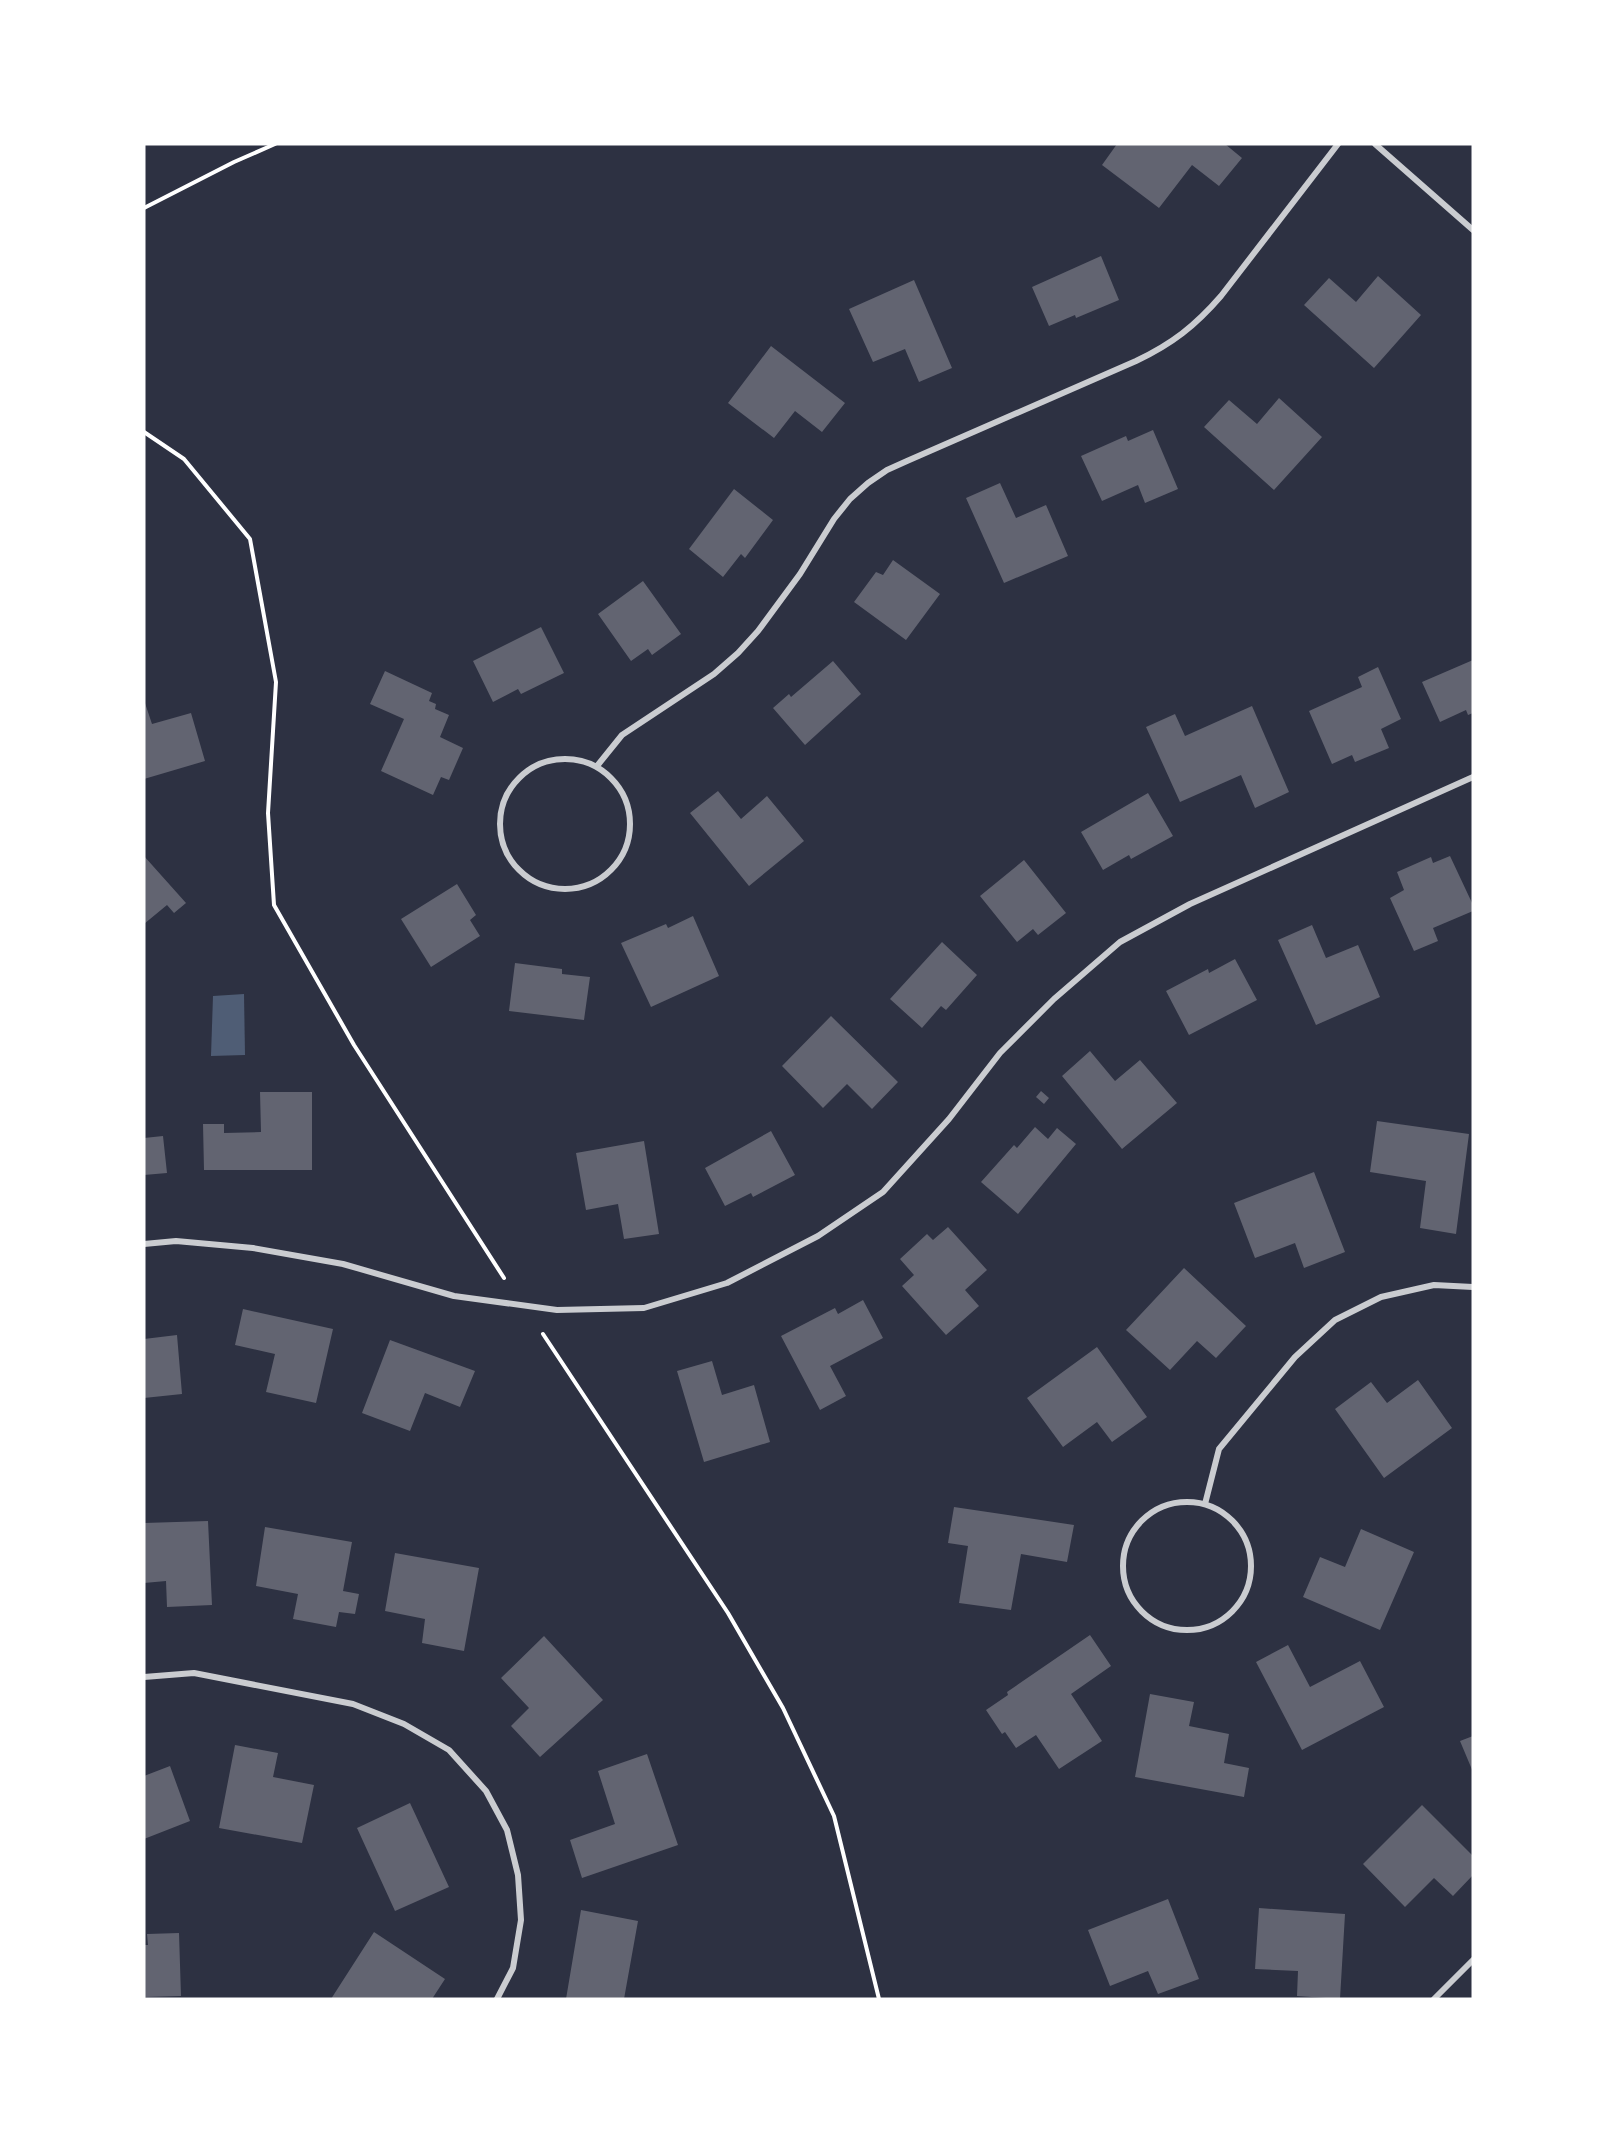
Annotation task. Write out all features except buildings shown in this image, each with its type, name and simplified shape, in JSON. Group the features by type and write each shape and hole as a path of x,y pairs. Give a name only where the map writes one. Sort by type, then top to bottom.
{"street":[{"path":"597,766 622,735 714,674 738,653 758,631 800,574 834,519 868,483 887,470 1136,361 1181,336 1202,318 1221,296 1338,144"},
{"path":"1375,144 1473,230"},
{"path":"553,759 575,759 597,766 615,781 626,800 630,822 627,845 616,865 599,880 577,888 555,889 534,881 516,867 504,847 500,825 503,803 514,782 531,767 553,759"},
{"path":"144,1244 176,1241 253,1248 343,1264 454,1296 557,1310 644,1308 727,1283 818,1236 883,1192 950,1119 1000,1053 1054,999 1120,942 1190,904 1473,777"},
{"path":"1206,1504 1219,1449 1295,1357 1335,1320 1381,1297 1434,1285 1473,1287"},
{"path":"1187,1501 1206,1504 1222,1512 1236,1524 1246,1540 1251,1557 1251,1567 1245,1594 1235,1610 1221,1621 1204,1629 1186,1631 1168,1629 1151,1621 1137,1608 1127,1592 1122,1575 1123,1556 1128,1538 1138,1523 1152,1511 1169,1504 1187,1501"},
{"path":"144,1677 194,1673 353,1704 404,1724 449,1750 486,1791 507,1830 518,1875 521,1920 513,1968 497,1999"},
{"path":"1434,1999 1473,1960"}],"path":[{"path":"144,208 234,162 275,144"},
{"path":"144,432 184,459 250,539 276,682 268,813 273,905 354,1045 503,1275 512,1304 543,1333 728,1613 783,1708 834,1816 879,1999"}],"water":[{"path":"244,994 245,1055 211,1056 213,996"}]}
